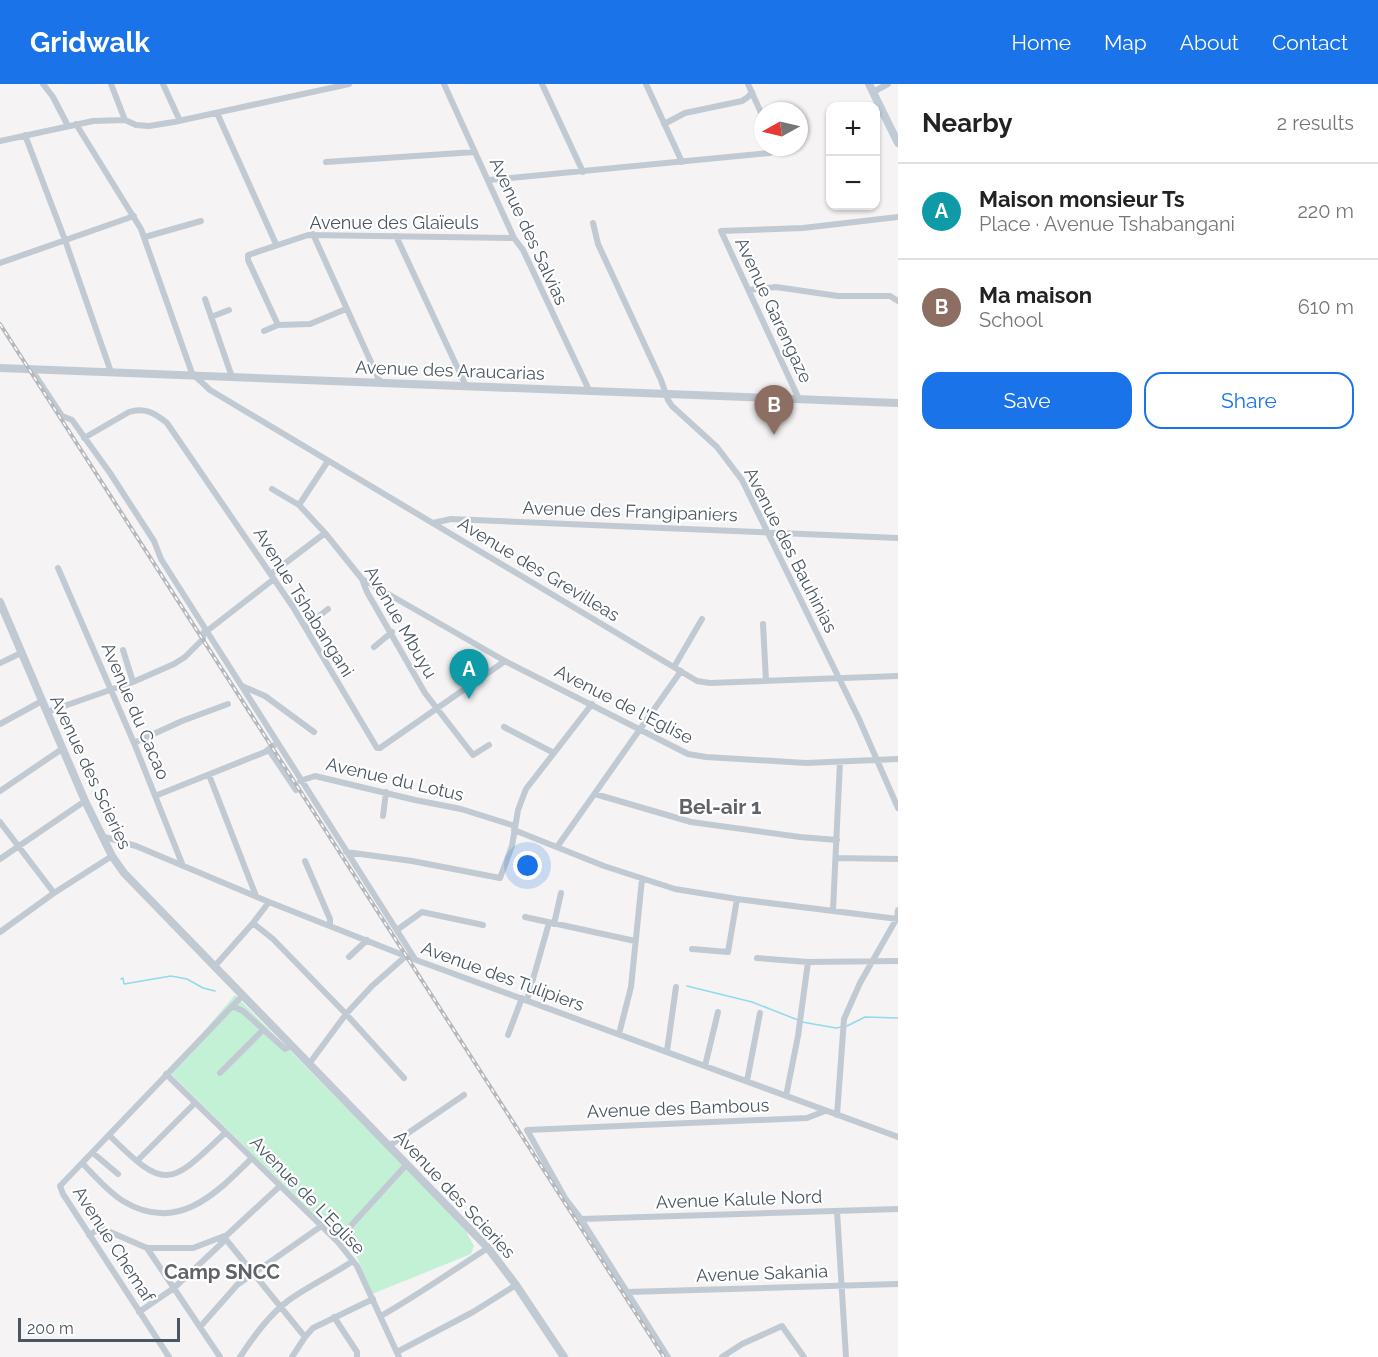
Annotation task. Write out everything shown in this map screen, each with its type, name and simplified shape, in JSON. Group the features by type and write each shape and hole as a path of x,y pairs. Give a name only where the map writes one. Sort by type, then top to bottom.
{"main road":[{"path":"871,88 897,138"}],"street":[{"path":"43,84 54,98 68,126"},
{"path":"111,84 125,120"},
{"path":"163,84 180,121"},
{"path":"0,141 93,121 125,120 136,125 149,126 180,121 349,84"},
{"name":"Avenue des Salvias","path":"444,84 514,237 524,250 589,390"},
{"path":"542,84 583,172"},
{"path":"646,84 682,162"},
{"path":"748,84 756,102"},
{"path":"871,88 888,84"},
{"path":"664,124 685,113 742,101 752,92"},
{"path":"217,113 276,244"},
{"path":"76,124 145,237 194,376"},
{"path":"25,135 111,372"},
{"path":"326,162 475,152"},
{"path":"489,180 754,155"},
{"path":"0,263 134,216"},
{"name":"Avenue Garengaze","path":"799,399 722,230 803,228 898,217"},
{"path":"145,237 201,222"},
{"name":"Avenue des Bauhinias","path":"593,224 598,244 672,406 717,447 730,462 748,492 878,760 898,808"},
{"path":"313,234 380,382"},
{"name":"Avenue des Glaïeuls","path":"278,325 248,258 250,253 313,234 514,237"},
{"path":"396,236 466,386"},
{"path":"749,290 776,287 832,296 890,296 898,300"},
{"path":"205,299 232,377"},
{"path":"264,331 278,325 310,324 346,309"},
{"path":"211,317 229,310"},
{"name":"Avenue des Araucarias","path":"0,369 898,403"},
{"name":"Avenue du Lotus","path":"31,369 62,416 70,418 110,473 300,781 315,776 461,809 642,879 686,891 897,919"},
{"name":"Avenue des Grevilleas","path":"194,376 210,390 697,681 706,683 898,676"},
{"name":"Avenue Tshabangani","path":"84,438 133,410 142,409 158,415 174,431 305,627 377,748 437,710 505,661"},
{"path":"299,505 328,461"},
{"name":"Avenue Mbuyu","path":"273,489 299,505 362,579 367,592 437,710 473,755 489,746"},
{"name":"Avenue des Frangipaniers","path":"432,523 451,519 898,538"},
{"path":"47,712 134,682 180,661 203,639 203,633 325,533"},
{"name":"Avenue du Cacao","path":"58,568 134,743 183,867"},
{"name":"Avenue de l'Eglise","path":"362,579 505,661 682,752 693,755 773,761 840,762 898,759"},
{"name":"Avenue des Scieries","path":"0,602 62,749 112,856 135,886 488,1248 516,1285 564,1357"},
{"path":"305,627 328,609"},
{"path":"557,847 640,730 678,669 702,619"},
{"path":"763,624 766,681"},
{"path":"374,647 392,632"},
{"path":"123,650 134,682"},
{"path":"0,663 21,653"},
{"path":"241,686 265,696 314,732"},
{"path":"0,724 42,701"},
{"path":"134,743 182,721 228,704"},
{"path":"346,852 388,857 493,878 502,877 518,810 526,789 592,704"},
{"path":"504,727 554,753"},
{"path":"155,796 269,750 277,743"},
{"path":"0,791 62,749"},
{"path":"269,750 296,790"},
{"path":"833,910 840,762"},
{"path":"208,775 256,896"},
{"path":"300,781 415,959"},
{"path":"383,816 386,792"},
{"path":"595,794 691,822 837,840"},
{"path":"0,859 85,801"},
{"path":"0,822 54,893"},
{"name":"Avenue des Tulipiers","path":"101,836 136,846 406,956 898,1137"},
{"path":"0,932 54,893 112,856"},
{"path":"836,858 898,859"},
{"path":"305,861 330,919 330,926"},
{"path":"619,1034 630,991 642,879"},
{"path":"508,1035 525,999 561,893"},
{"path":"692,949 728,952 736,899"},
{"path":"214,967 269,902"},
{"path":"837,1115 842,1029 851,1001 897,919 898,910"},
{"path":"397,930 422,912 483,925"},
{"path":"525,917 635,941"},
{"path":"253,923 273,939 404,1078"},
{"path":"349,957 367,940"},
{"path":"309,1064 346,1014 372,986 406,956"},
{"path":"757,958 808,962 898,961"},
{"path":"786,1096 801,1022 808,962"},
{"path":"667,1052 676,987"},
{"name":"Avenue Chemaf","path":"169,1357 60,1188 242,996"},
{"path":"232,1006 243,1011 285,1049 288,1050 292,1046"},
{"path":"705,1066 718,1012"},
{"path":"747,1081 760,1013"},
{"path":"220,1073 263,1030"},
{"name":"Avenue de L'Eglise","path":"166,1074 336,1241 353,1261 398,1354"},
{"path":"389,1146 464,1095"},
{"path":"137,1161 195,1103"},
{"name":"Avenue des Bambous","path":"581,1219 565,1198 527,1132 531,1128 807,1118 825,1111"},
{"path":"110,1136 137,1161 157,1175 167,1176 177,1174 225,1133"},
{"path":"93,1153 117,1174"},
{"path":"82,1163 114,1195 125,1202 145,1211 165,1213 187,1209 209,1198 252,1158"},
{"path":"336,1241 407,1164"},
{"path":"89,1235 103,1228 147,1248 193,1248 224,1237 280,1186"},
{"name":"Avenue Kalule Nord","path":"581,1219 898,1209"},
{"path":"837,1211 846,1357"},
{"path":"581,1219 668,1357"},
{"path":"200,1327 232,1290 320,1227"},
{"path":"224,1237 305,1337"},
{"path":"139,1312 174,1288 222,1243 224,1237"},
{"path":"147,1248 220,1357"},
{"path":"381,1316 488,1248"},
{"path":"240,1357 255,1334 280,1308 304,1290 353,1261"},
{"name":"Avenue Sakania","path":"628,1293 898,1284"},
{"path":"398,1354 516,1285"},
{"path":"292,1357 313,1328 373,1299"},
{"path":"334,1317 357,1352 357,1357"},
{"path":"722,1357 742,1344 782,1326 804,1357"}],"green space":[{"path":"235,995 463,1226 474,1246 471,1254 372,1294 356,1255 169,1072"}],"waterway":[{"path":"121,979 123,978 124,984 171,976 187,979 203,988 215,991"},
{"path":"687,986 752,1002 798,1020"},
{"path":"847,1026 865,1017 898,1018"},
{"path":"802,1022 842,1027"}],"railway":[{"path":"0,324 664,1357"}],"place":[{"name":"Ma maison","path":"774,435"},
{"name":"Maison monsieur Ts","path":"469,699"}],"district":[{"name":"Bel-air 1","path":"720,806"},
{"name":"Camp SNCC","path":"222,1272"}]}
